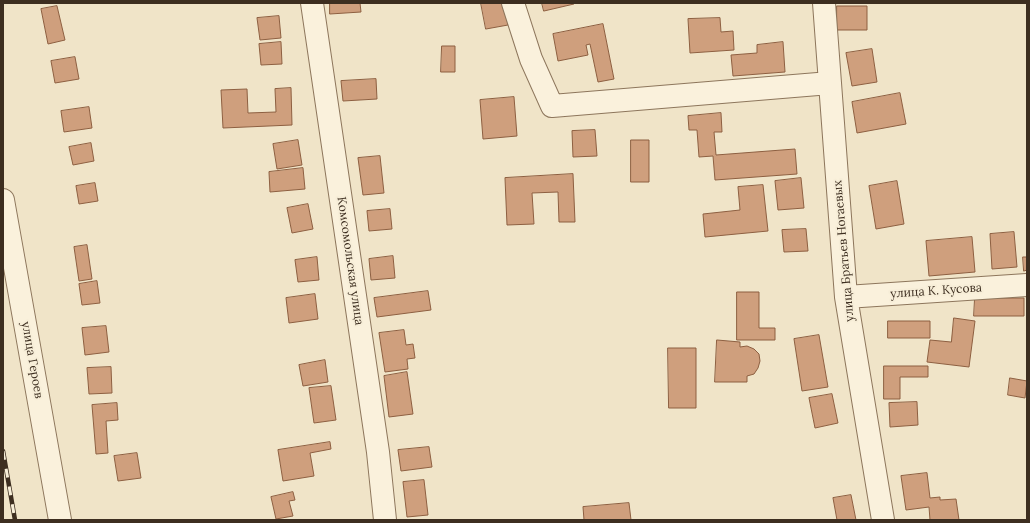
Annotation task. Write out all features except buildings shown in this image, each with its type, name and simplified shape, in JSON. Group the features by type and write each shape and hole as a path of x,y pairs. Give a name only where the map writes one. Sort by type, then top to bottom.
{"street":[{"name":"Комсомольская улица","path":"312,3 377,444 385,520"},
{"path":"513,3 531,59 552,106 830,83"},
{"name":"улица Братьев Ногаевых","path":"824,3 846,297 883,520"},
{"name":"улица Героев","path":"3,200 60,520"},
{"name":"улица К. Кусова","path":"846,297 1027,285"}],"railway":[{"path":"3,451 15,520"}]}
